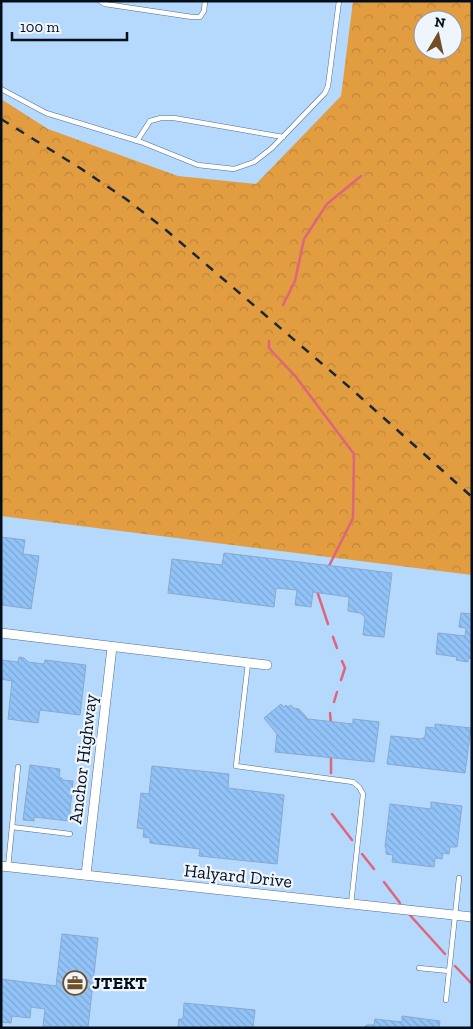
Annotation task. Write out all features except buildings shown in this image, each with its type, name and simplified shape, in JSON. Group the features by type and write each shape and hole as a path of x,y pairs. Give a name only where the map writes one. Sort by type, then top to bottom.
{"street":[{"path":"1,633 267,664"},
{"name":"Anchor Highway","path":"86,875 112,646"},
{"name":"Halyard Drive","path":"5,866 472,917"}],"lane":[{"path":"100,1 105,4 200,17 204,11 205,1"},
{"path":"1,89 46,113 137,141 198,165 234,169 254,162 272,148 325,93 328,86 339,1"},
{"path":"137,141 150,121 161,118 174,118 282,138"},
{"path":"248,662 236,766 353,782 359,786 363,794 351,904"},
{"path":"5,866 12,827 18,767"},
{"path":"12,827 70,834"},
{"path":"446,1000 459,878"},
{"path":"419,968 449,971"}],"green space":[{"path":"353,1 472,1 472,575 1,516 1,99 48,129 178,176 256,184 341,96"}],"waterway":[{"path":"283,305 295,281 304,239 327,204 361,176"},
{"path":"269,341 269,348 296,377 354,454 353,518 328,568"},
{"path":"317,591 328,624"},
{"path":"333,637 337,648"},
{"path":"341,680 345,668 342,661"},
{"path":"334,702 337,692"},
{"path":"330,713 331,724"},
{"path":"331,757 331,773"},
{"path":"332,814 352,840"},
{"path":"362,854 374,869"},
{"path":"384,882 400,903"},
{"path":"408,913 445,954"},
{"path":"455,966 472,984"}],"railway":[{"path":"1,119 80,168 126,199 166,230 348,386 472,497"}],"place":[{"name":"JTEKT","path":"75,983"}]}
